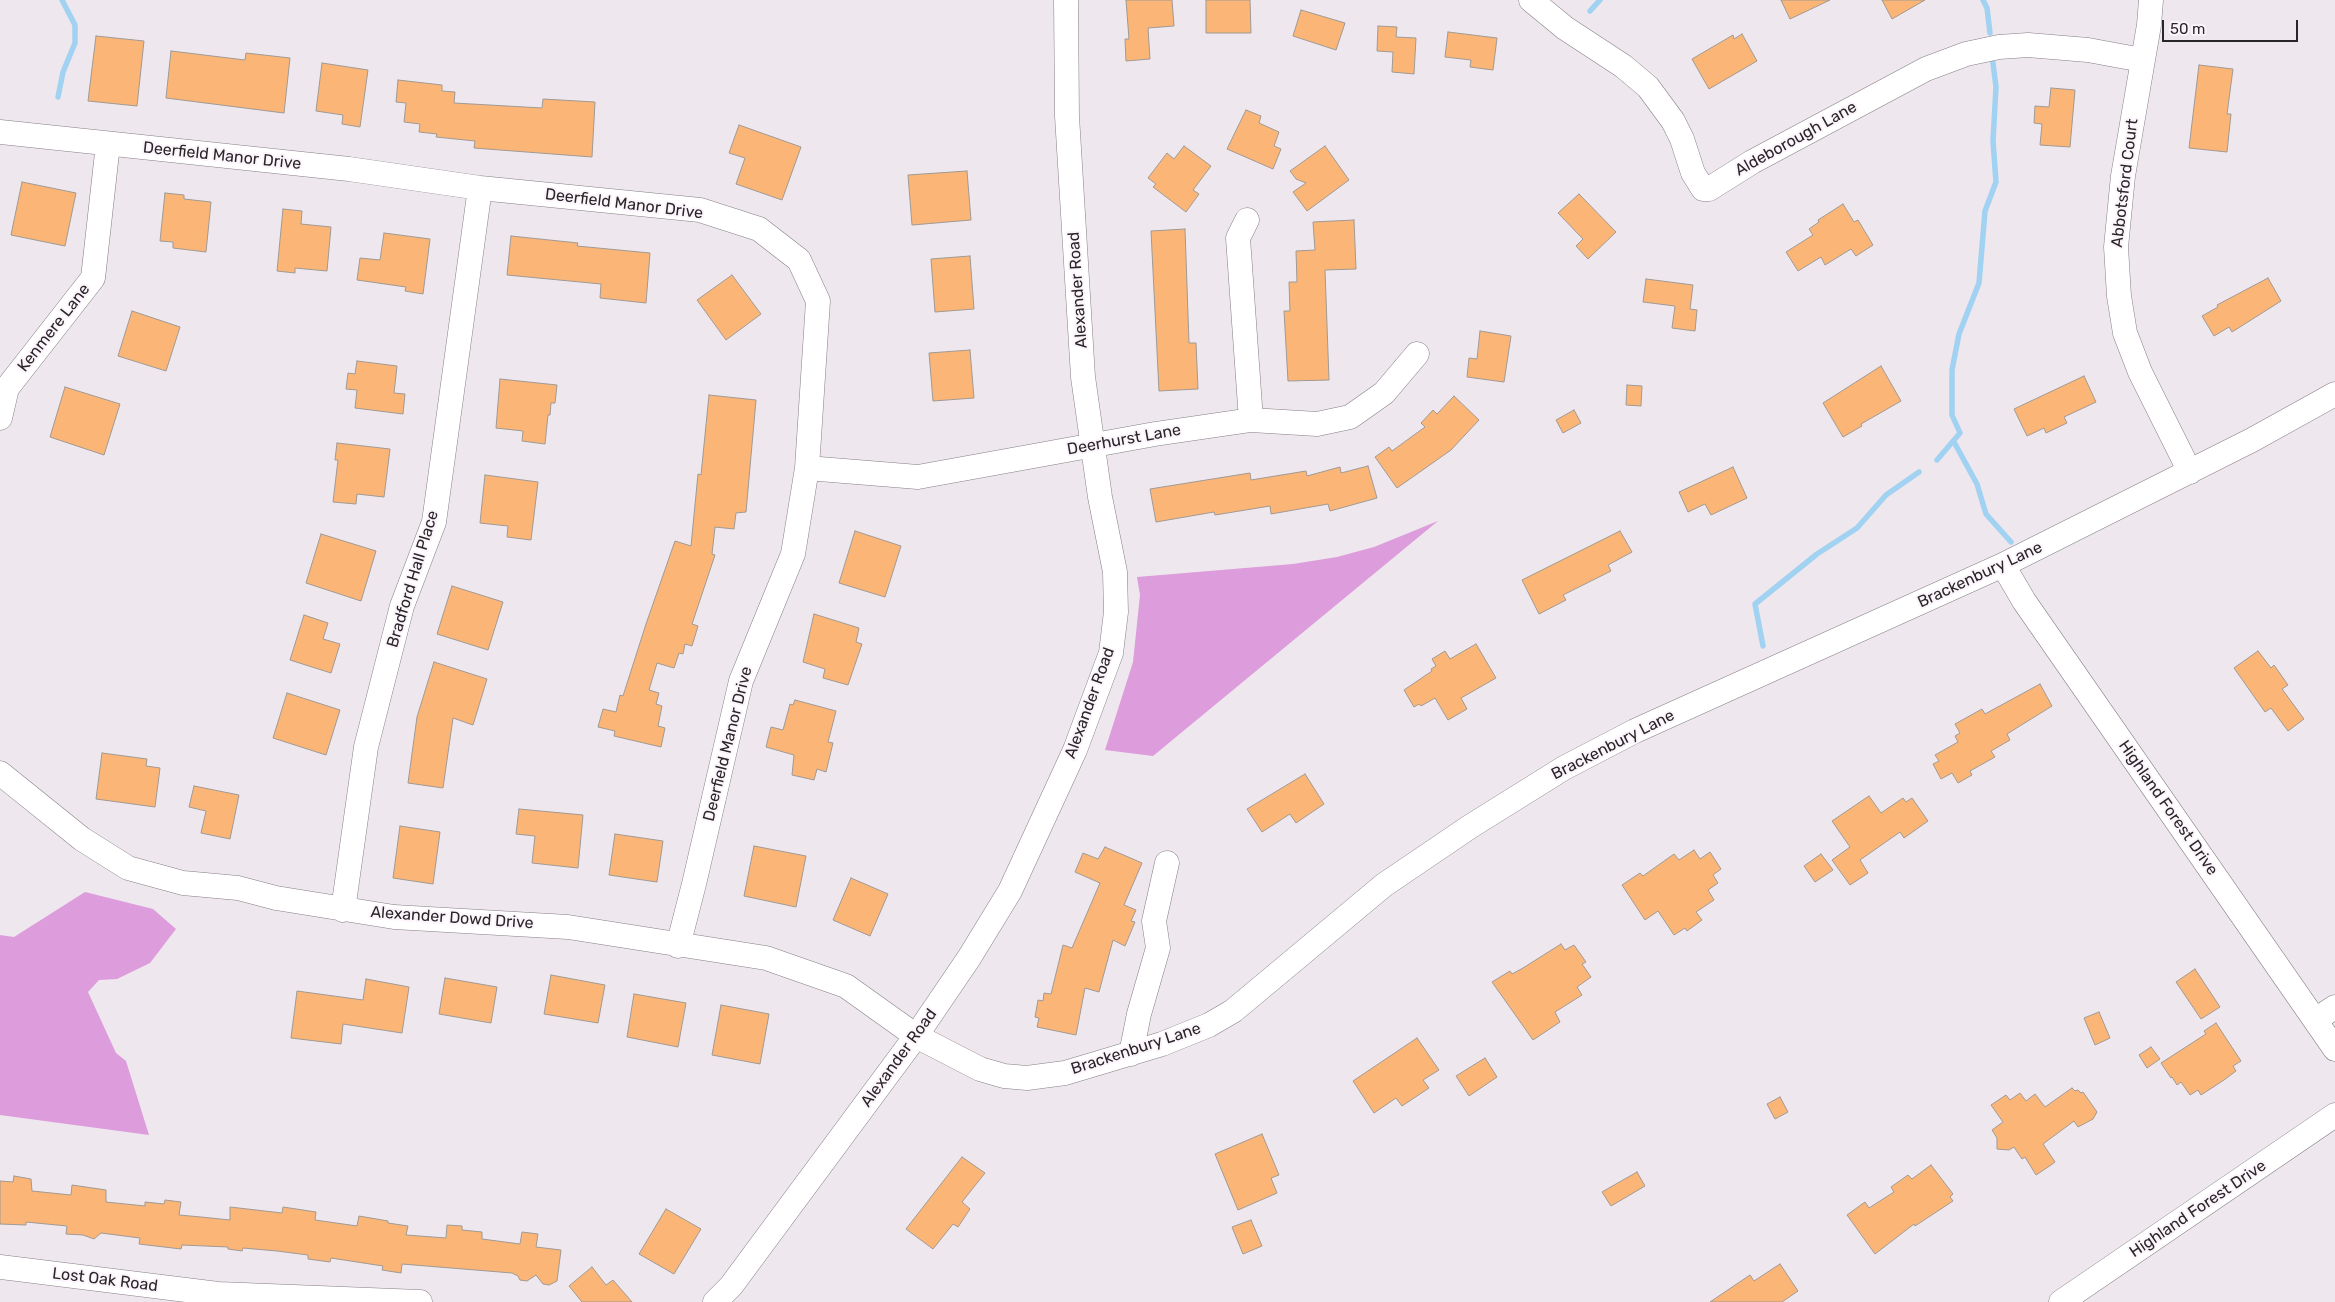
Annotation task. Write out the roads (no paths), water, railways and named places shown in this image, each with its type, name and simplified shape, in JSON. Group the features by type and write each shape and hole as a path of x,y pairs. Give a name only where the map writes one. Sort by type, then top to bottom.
{"street":[{"name":"Alexander Road","path":"715,1302 731,1286 916,1036 969,958 1010,891 1076,750 1111,653 1116,612 1115,572 1092,446 1083,377 1067,116 1066,0"},
{"name":"Aldeborough Lane","path":"1531,0 1565,28 1622,66 1648,87 1673,121 1682,139 1693,173 1703,189 1709,188 1752,162 1926,70 1966,54 1999,47 2028,45 2088,50 2142,60"},
{"name":"Abbotsford Court","path":"2151,0 2123,176 2116,248 2118,296 2125,333 2140,372 2190,472"},
{"name":"Deerfield Manor Drive","path":"0,132 349,169 480,188 700,210 759,229 799,260 818,301 807,468 793,554 741,681 678,946"},
{"name":"Kenmere Lane","path":"0,418 7,388 93,278 108,144"},
{"name":"Bradford Hall Place","path":"343,910 366,747 402,606 434,522 480,188"},
{"path":"1247,220 1238,238 1251,420"},
{"name":"Deerhurst Lane","path":"807,468 918,477 1154,434 1251,420 1317,424 1350,417 1384,393 1417,354"},
{"name":"Brackenbury Lane","path":"916,1036 980,1069 1012,1077 1027,1078 1065,1073 1131,1054 1190,1034 1234,1011 1384,885 1471,826 1564,768 1635,731 2003,565 2190,472 2335,394"},
{"name":"Highland Forest Drive","path":"2003,565 2030,608 2335,1049"},
{"name":"Alexander Dowd Drive","path":"0,773 82,839 128,868 183,882 238,888 276,898 343,910 394,917 568,927 678,946 766,958 846,986 916,1036"},
{"path":"1131,1054 1139,1014 1158,948 1154,921 1167,863"},
{"path":"2315,1020 2335,1007"},
{"name":"Highland Forest Drive","path":"2061,1302 2335,1115"},
{"name":"Lost Oak Road","path":"0,1267 218,1294 420,1302"}],"waterway":[{"path":"58,97 63,72 75,43 75,25 62,0"},
{"path":"1590,11 1600,0"},
{"path":"1983,0 1987,8 1990,33"},
{"path":"1937,460 1960,433 1952,415 1952,370 1959,334 1979,283 1985,211 1996,182 1993,141 1996,87 1993,63"},
{"path":"1954,442 1977,484 1986,514 2011,542"},
{"path":"1763,646 1755,604 1817,554 1857,528 1886,495 1919,472"}]}
